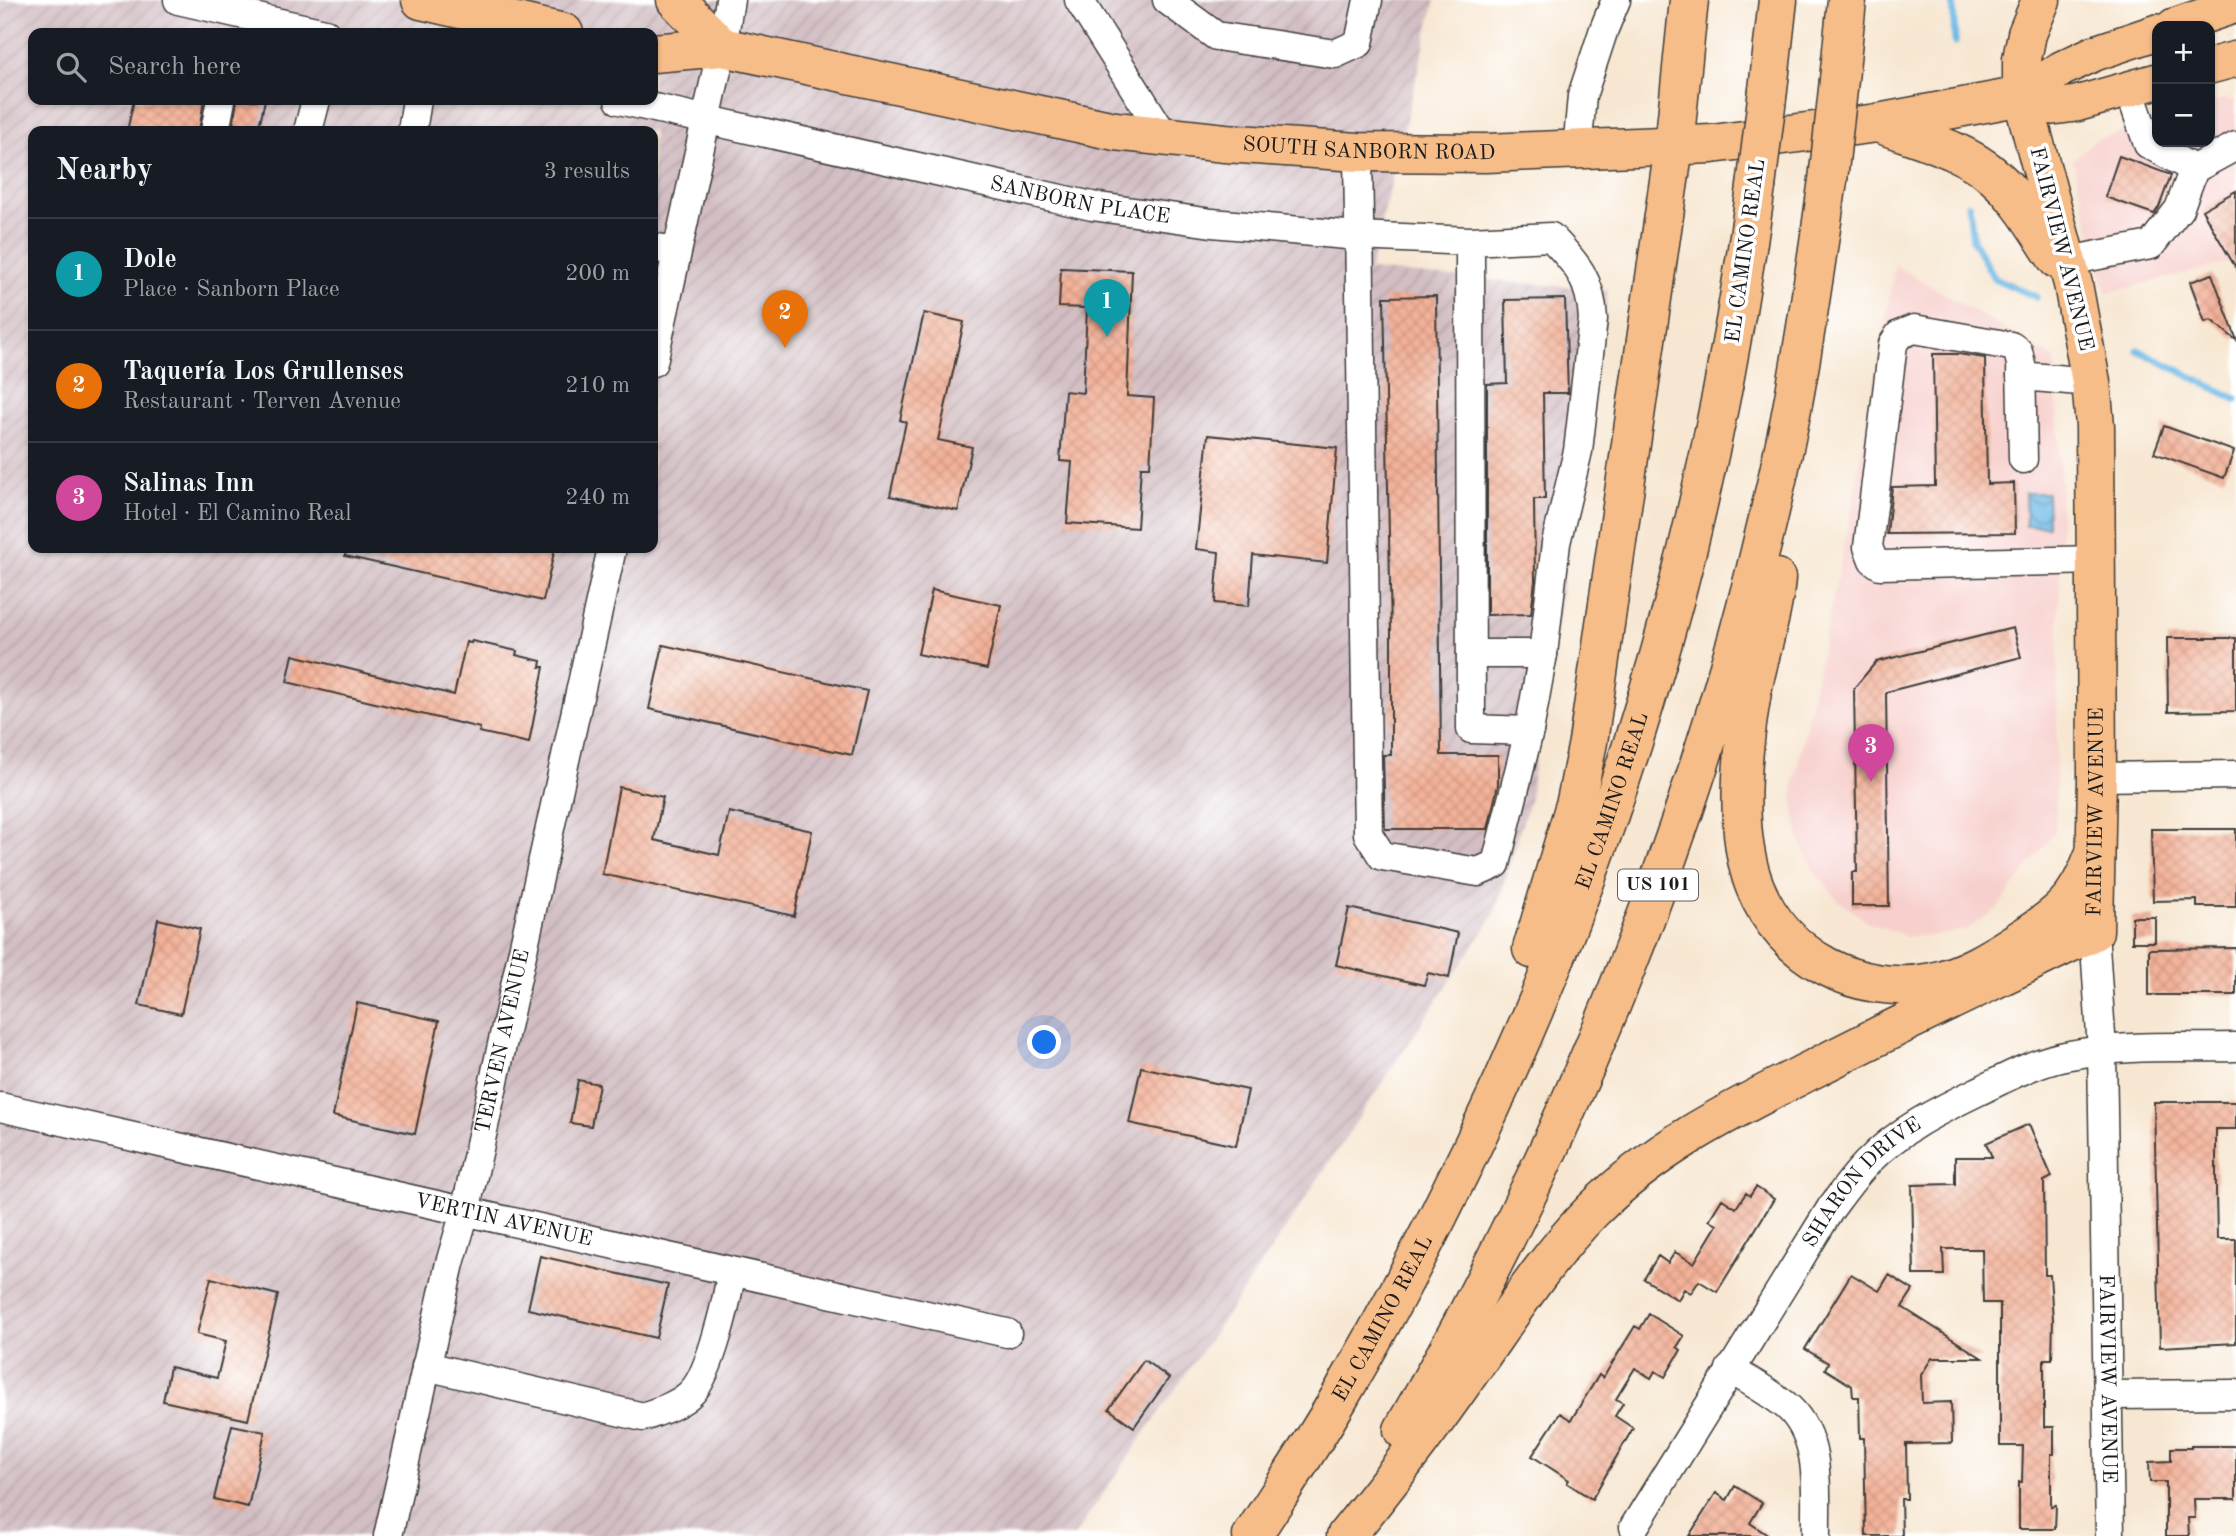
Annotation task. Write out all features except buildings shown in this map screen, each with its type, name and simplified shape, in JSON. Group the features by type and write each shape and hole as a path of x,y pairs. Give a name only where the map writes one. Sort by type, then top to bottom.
{"highway":[{"path":"421,0 542,28"},
{"path":"677,0 722,47"},
{"path":"1411,1269 1517,994 1555,879 1576,802 1590,728 1674,146 1689,0"},
{"name":"EL CAMINO REAL","path":"1252,1536 1337,1403 1411,1269 1479,1134 1540,994 1597,850 1646,702 1687,555 1720,409 1741,297 1778,0"},
{"name":"US 101","path":"1338,1536 1397,1441 1474,1302 1541,1165 1604,1022 1662,874 1711,724 1754,575 1789,424 1828,180 1847,0"},
{"name":"FAIRVIEW AVENUE","path":"2041,0 2027,34 2022,59 2022,96 2071,273 2091,382 2097,462 2094,931"},
{"name":"SOUTH SANBORN ROAD","path":"658,53 722,47 1115,131 1358,152 1577,151 1712,144 1878,123 2022,96"},
{"path":"1878,123 1972,161 1994,176 2029,216 2071,273"},
{"path":"1789,424 1775,591 1752,692 1744,748 1742,794 1749,868 1758,895 1775,923 1803,952 1835,972 1874,983 1917,985 1933,982 1949,978 1988,959 2043,926 2070,902 2081,888 2096,848"},
{"path":"1346,1536 1426,1435 1557,1251 1593,1210 1634,1173 1716,1118 2094,931"}],"main road":[{"path":"2187,21 2236,2"},
{"name":"SOUTH SANBORN ROAD","path":"2022,96 2072,64 2095,53 2152,34"},
{"path":"2215,65 2236,59"},
{"name":"SOUTH SANBORN ROAD","path":"2022,96 2053,107 2076,104 2143,85"}],"street":[{"path":"178,0 237,24 276,28"},
{"path":"658,315 665,249 706,120 730,0"},
{"path":"1079,0 1165,137"},
{"path":"1167,0 1216,36 1335,54 1359,43 1368,0"},
{"path":"1577,151 1582,96 1616,0"},
{"path":"2143,85 2148,144 2194,169"},
{"path":"216,126 220,105"},
{"path":"309,126 315,105"},
{"path":"413,126 416,105"},
{"name":"SANBORN PLACE","path":"641,105 1092,206 1212,223 1358,236 1470,241 1551,237 1579,267 1592,303 1593,319 1578,451 1556,543 1542,654"},
{"path":"2071,273 2151,245 2179,209 2194,169 2236,146"},
{"path":"1358,152 1368,834 1382,856 1478,872 1496,864 1529,731 1542,654 1471,654"},
{"path":"1470,241 1471,729 1529,731"},
{"path":"2023,459 2018,351 2011,346 1914,329 1899,335 1893,344 1869,534 1868,547 1872,560 1880,565 2097,560"},
{"path":"2021,376 2091,382"},
{"name":"TERVEN AVENUE","path":"388,1536 450,1263 465,1212 611,553"},
{"path":"2096,777 2236,775"},
{"name":"FAIRVIEW AVENUE","path":"2094,931 2102,1050 2110,1536"},
{"name":"SHARON DRIVE","path":"1634,1528 1831,1208 1858,1172 1880,1151 1927,1118 2022,1070 2050,1059 2102,1050 2236,1047"},
{"name":"VERTIN AVENUE","path":"0,1107 1007,1333"},
{"path":"426,1366 643,1418 668,1408 693,1392 711,1354 729,1291 731,1272"},
{"path":"1730,1370 1787,1406 1807,1433 1814,1460 1816,1536"},
{"path":"2109,1395 2236,1394"}],"shaded area":[{"path":"0,0 1435,0 1370,270 1608,290 1529,802 1494,915 1262,1263 1074,1536 0,1536"},
{"path":"2226,98 2236,103 2236,261 2106,293 2073,160 2095,140 2152,122 2152,147 2215,147 2215,101"},
{"path":"1895,265 2055,359 2061,488 2055,831 1996,910 1965,930 1932,936 1906,936 1869,923 1839,901 1814,871 1799,839 1794,811 1793,786 1851,513"}],"water":[{"path":"2025,493 2047,493 2048,526 2026,526"}],"waterway":[{"path":"1953,0 1955,42"},
{"path":"1969,205 1973,240 1994,278 2036,297"},
{"path":"2138,350 2236,399"}],"place":[{"name":"Dole","path":"1107,337"},
{"name":"Taquería Los Grullenses","path":"785,348"},
{"name":"Salinas Inn","path":"1871,782"}]}
